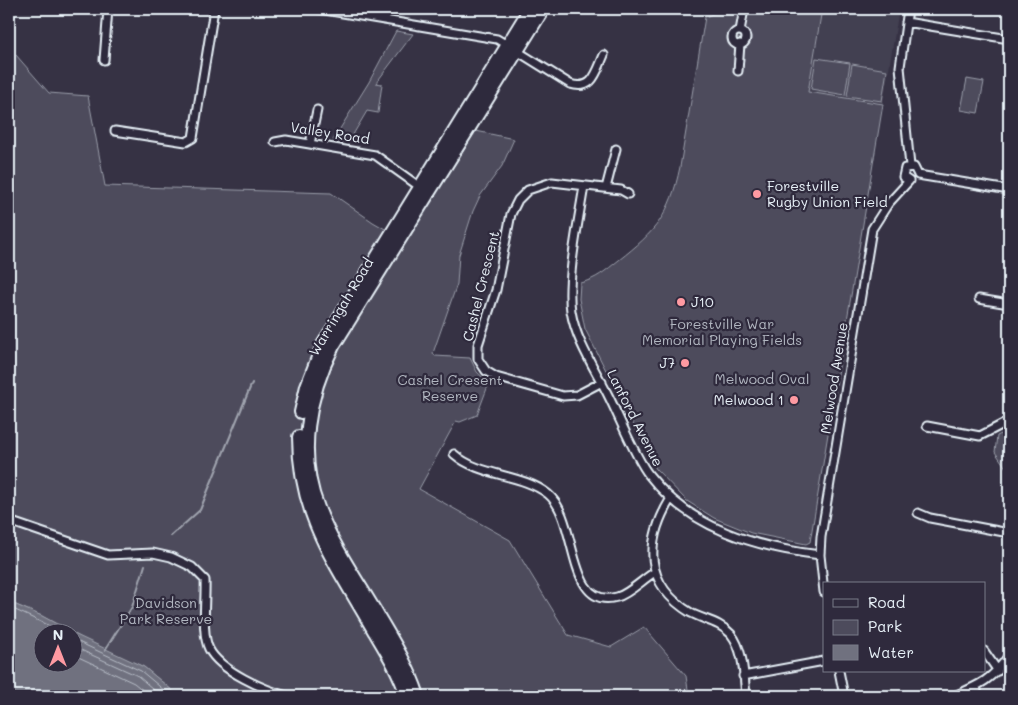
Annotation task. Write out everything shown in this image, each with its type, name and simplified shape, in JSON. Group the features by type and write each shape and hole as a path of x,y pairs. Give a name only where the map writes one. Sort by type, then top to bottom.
{"highway":[{"name":"Warringah Road","path":"512,48 530,9"},
{"name":"Warringah Road","path":"407,696 393,662 316,529 302,480 299,434 307,386 323,345 424,190 512,48 543,9"},
{"name":"Warringah Road","path":"418,696 403,659 344,558 318,508 310,480 307,438 316,387 325,362 424,190"}],"street":[{"path":"104,60 108,9"},
{"path":"115,131 186,142 193,138 214,9"},
{"path":"319,9 497,39 570,84 579,86 588,84 594,78 604,55"},
{"path":"373,18 375,9"},
{"path":"738,71 740,44 745,38 740,32 744,9"},
{"path":"908,9 900,67 910,166"},
{"path":"906,22 1009,38"},
{"path":"310,144 317,110"},
{"name":"Valley Road","path":"275,142 286,140 374,155 424,190"},
{"path":"606,188 616,149"},
{"path":"910,166 916,168 918,175 915,179 909,181 903,174 905,168 910,166"},
{"path":"918,175 1009,190"},
{"name":"Melwood Avenue","path":"823,583 820,555 828,490 872,229 888,204 909,181"},
{"name":"Cashel Crescent","path":"602,382 577,395 563,396 496,378 486,371 478,359 478,344 496,290 511,214 518,200 528,190 540,184 552,182 606,188 628,194"},
{"name":"Lanford Avenue","path":"584,186 571,285 571,310 577,336 648,474 683,509 711,527 751,542 820,555"},
{"path":"979,299 1009,304"},
{"path":"927,426 980,436 1009,421"},
{"path":"454,454 464,462 534,485 549,495 559,506 565,519 582,584 591,594 606,599 619,597 655,572"},
{"path":"671,498 658,520 653,537 655,572 663,587 682,607 719,625 730,634 740,654 746,696"},
{"path":"918,513 930,518 1009,533"},
{"path":"9,521 108,555 153,553 171,557 192,568 205,580 205,632 209,650 239,676 265,690 287,696"},
{"path":"986,654 998,671"},
{"path":"954,696 976,686 998,671 1009,655"},
{"path":"744,676 823,661"},
{"path":"839,672 844,696"},
{"path":"976,686 978,696"}],"shaded area":[{"path":"822,9 899,9 883,104 808,92"}],"green space":[{"name":"Forestville War Memorial Playing Fields","path":"725,9 822,9 808,92 883,104 810,542 806,544 751,533 714,518 687,501 656,469 585,329 579,299 580,283 601,274 632,250 660,221 666,210 680,167 705,17"},
{"path":"396,31 413,34 376,83 382,84 378,113 367,111 348,143 333,140 369,82"},
{"path":"9,47 49,93 88,96 105,186 331,193 373,222 406,241 476,131 514,139 502,166 480,196 473,211 459,255 457,284 433,353 435,356 470,358 477,372 489,383 477,415 460,422 456,421 419,489 510,540 568,635 611,647 644,627 686,676 689,696 179,696 144,667 82,638 82,622 53,622 9,602"},
{"path":"816,58 850,63 845,95 811,89"},
{"path":"852,64 887,70 882,101 847,96"},
{"path":"967,79 984,82 978,113 961,110"},
{"path":"1005,432 1009,444 1009,472 995,452 997,436"}],"water":[{"path":"9,602 53,622 32,622 32,672 82,672 82,638 144,667 179,696 9,696"}],"waterway":[{"path":"171,536 200,510 252,383"},
{"path":"105,650 132,607 145,565"}],"place":[{"name":"Forestville Rugby Union Field","path":"757,194"},
{"name":"J10","path":"681,302"},
{"name":"J7","path":"685,363"},
{"name":"Melwood 1","path":"794,400"}],"park label":[{"name":"Melwood Oval","path":"762,379"},
{"name":"Cashel Cresent Reserve","path":"450,388"},
{"name":"Davidson Park Reserve","path":"166,612"}]}
